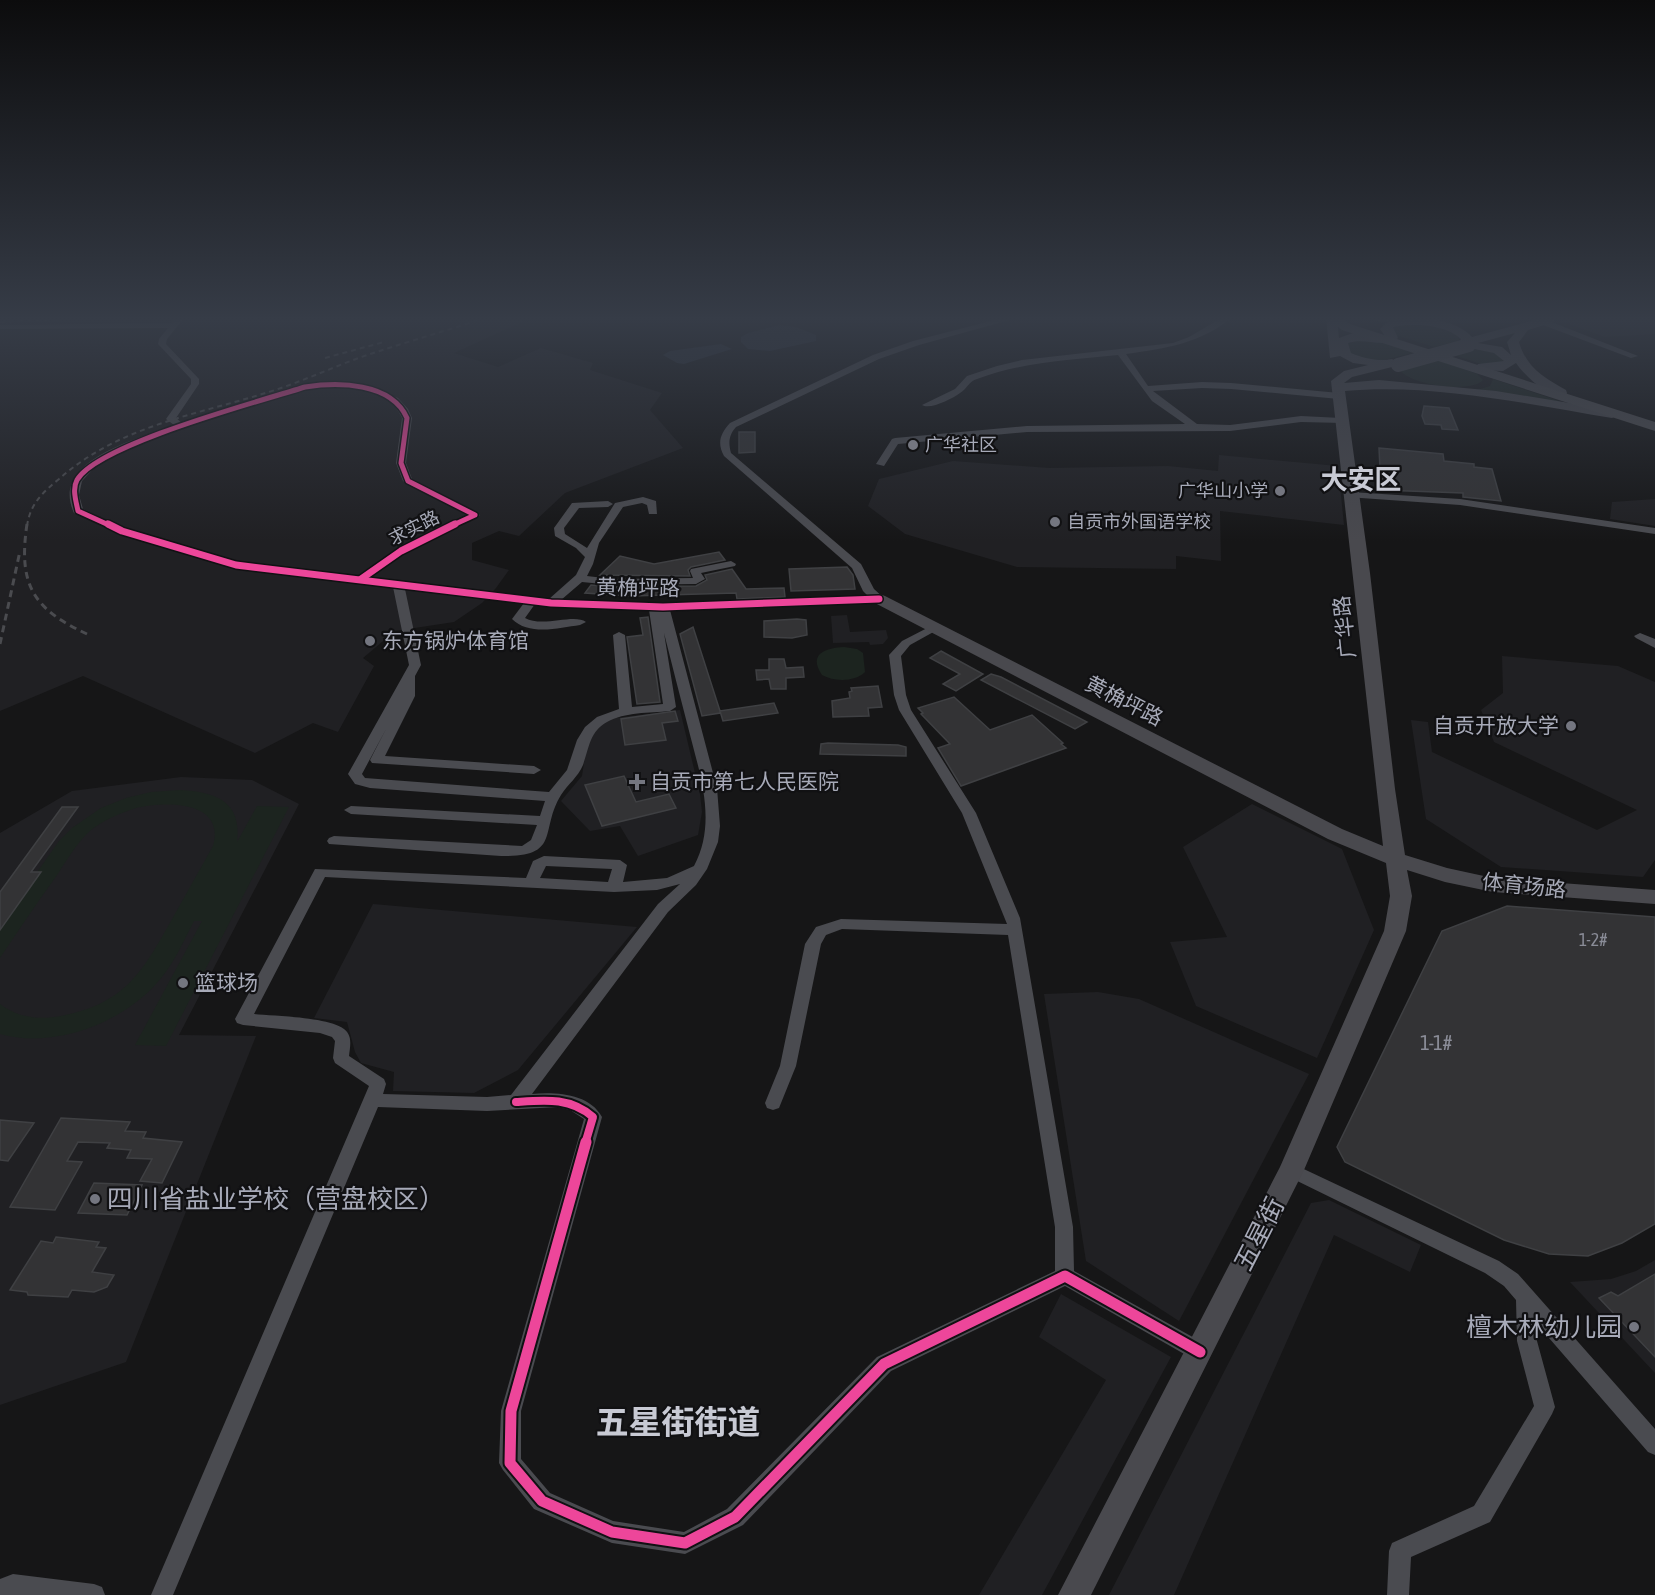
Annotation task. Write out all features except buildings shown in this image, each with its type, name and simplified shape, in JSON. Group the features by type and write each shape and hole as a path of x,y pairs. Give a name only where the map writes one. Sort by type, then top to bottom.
{"main road":[{"name":"广华路","path":"1340,391 1341,421 1362,573 1384,789 1396,859"},
{"path":"1458,391 1496,395 1612,414"},
{"path":"1547,391 1655,427"},
{"path":"1556,391 1655,422"},
{"name":"黄桷坪路","path":"879,599 1335,834 1396,859"},
{"name":"体育场路","path":"1396,859 1445,875 1493,885 1655,897"},
{"name":"五星街","path":"1074,1595 1291,1170 1395,931 1401,896 1396,859"}],"street":[{"path":"181,426 171,419 190,391"},
{"name":"求实路","path":"157,543 99,522 78,511 74,495 77,480 93,464 110,453 181,426 291,391"},
{"name":"求实路","path":"361,579 381,562 402,549 475,515 466,508 408,482 401,463 407,418 404,409 395,400 374,391"},
{"path":"804,391 733,425 725,433 723,442 727,454 857,566 869,591 879,599"},
{"path":"927,405 957,391"},
{"path":"1147,391 1195,427"},
{"path":"880,464 895,441 1027,429 1230,428 1301,419 1341,421"},
{"path":"1351,495 1460,502 1655,531"},
{"path":"551,603 588,568 594,543 620,505 643,500 652,503 653,512"},
{"path":"590,557 580,546 560,536 558,528 576,505 608,504"},
{"name":"黄桷坪路","path":"157,543 236,565 551,603 659,607 879,599"},
{"path":"580,578 612,582 696,581 699,579 695,571 731,564"},
{"path":"398,584 415,665 355,774 360,781 370,784 552,796"},
{"path":"532,600 518,619 525,624 541,626 580,622"},
{"path":"334,841 526,851 536,844 552,796 574,770 586,734 605,718 670,707 659,607"},
{"path":"516,1102 663,908 688,888 704,864 713,834 714,813 710,788 659,607"},
{"path":"933,628 906,643 895,655 900,695 912,724 969,813 1016,930 1064,1227 1065,1276"},
{"path":"619,635 626,713"},
{"path":"1640,636 1655,644"},
{"path":"410,675 410,696 377,760 534,770"},
{"path":"351,810 545,821"},
{"path":"532,882 538,864 544,861 620,865 614,887"},
{"path":"162,1595 378,1084 351,1069 341,1058 343,1040 338,1033 321,1027 243,1019 320,872 614,887 657,886 682,879 704,864"},
{"path":"773,1103 788,1066 813,944 821,931 841,924 1016,930"},
{"path":"372,1100 487,1104 552,1099 582,1105 593,1117 511,1411 510,1463 542,1501 612,1532 685,1543 735,1517 884,1364 1065,1276"},
{"path":"1291,1170 1492,1267 1511,1280 1655,1445"},
{"path":"1065,1276 1200,1352"},
{"path":"1398,1595 1400,1551 1482,1515 1545,1407 1527,1341 1526,1297"},
{"path":"0,1590 13,1585 94,1595"}],"shaded area":[{"path":"0,391 662,393 650,410 683,448 565,493 519,536 499,531 472,543 472,560 509,570 482,603 454,622 395,631 363,658 374,666 338,732 313,723 255,753 83,676 0,711"},
{"path":"1477,391 1530,391 1560,402"},
{"name":"自贡市外国语学校","path":"1219,455 1338,466 1344,525 1220,511 1221,561 1176,556 1176,569 1017,567 905,534 868,506 879,479 953,461 1049,468 1168,466 1218,471"},
{"path":"1655,499 1655,526 1610,519 1612,502"},
{"path":"847,615 850,632 886,630 888,638 883,644 833,643 831,616"},
{"path":"844,647 857,649 863,653 865,672 856,678 844,680 822,675 817,661 821,653"},
{"path":"1502,656 1618,666 1655,682 1655,860 1643,877 1501,867 1426,819 1411,720 1428,722 1432,752 1597,830 1637,810 1494,742 1481,710 1503,693"},
{"name":"自贡市第七人民医院","path":"680,710 700,794 702,812 698,835 638,856 620,826 590,831 561,801 582,776 588,736 608,719"},
{"name":"四川省盐业学校（营盘校区）","path":"181,777 252,780 299,804 179,1035 256,1036 126,1362 0,1405 0,833 72,791"},
{"path":"180,790 205,793 216,797 231,808 238,828 237,842 257,806 289,807 166,1046 135,1045 202,921 194,921 173,962 156,984 124,1011 84,1030 63,1035 20,1038 0,1034 0,1004 29,1017 45,1018 83,1011 116,994 140,971 161,940 213,846 215,831 211,820 202,812 190,807 162,805 136,808 101,823 91,830 76,847 0,958 0,925 59,841 72,828 101,808 126,798 151,792"},
{"path":"1252,804 1342,849 1374,930 1317,1058 1196,1006 1170,942 1227,937 1183,847"},
{"path":"373,904 637,927 518,1070 474,1093 393,1091 394,1072 361,1063 355,1052 347,1022 314,1018"},
{"path":"1098,992 1139,999 1309,1074 1179,1321 1086,1261 1044,994"},
{"path":"1329,1200 1421,1245 1410,1272 1334,1235 1174,1595 1109,1595 1311,1203"},
{"name":"檀木林幼儿园","path":"1655,1260 1655,1373 1570,1282 1611,1279 1636,1271"},
{"path":"1061,1294 1171,1357 1042,1595 979,1595 1106,1380 1039,1337"}],"railway":[{"path":"27,526 34,505 53,484 83,460 109,445 165,422 270,391"},
{"path":"27,524 25,563 33,592 54,615 87,634"},
{"path":"0,644 20,551"}],"cycle path":[{"path":"291,391 181,426 110,453 93,464 77,480 74,495 78,511 122,531 236,565 551,603 663,607 879,599"},
{"path":"361,579 401,551 475,515 408,481 401,463 407,418 395,400 374,391"},
{"path":"516,1102 558,1100 576,1105 593,1117 511,1411 510,1463 542,1501 612,1532 685,1543 735,1517 884,1364 1065,1276 1200,1352"}],"place":[{"name":"广华社区","path":"913,445"},
{"name":"广华山小学","path":"1280,491"},
{"name":"自贡市外国语学校","path":"1055,522"},
{"name":"东方锅炉体育馆","path":"370,641"},
{"name":"自贡开放大学","path":"1571,726"},
{"name":"自贡市第七人民医院","path":"637,782"},
{"name":"篮球场","path":"183,983"},
{"name":"四川省盐业学校（营盘校区）","path":"95,1199"},
{"name":"檀木林幼儿园","path":"1634,1327"}],"district":[{"name":"大安区","path":"1361,480"},
{"name":"五星街街道","path":"678,1422"}]}
